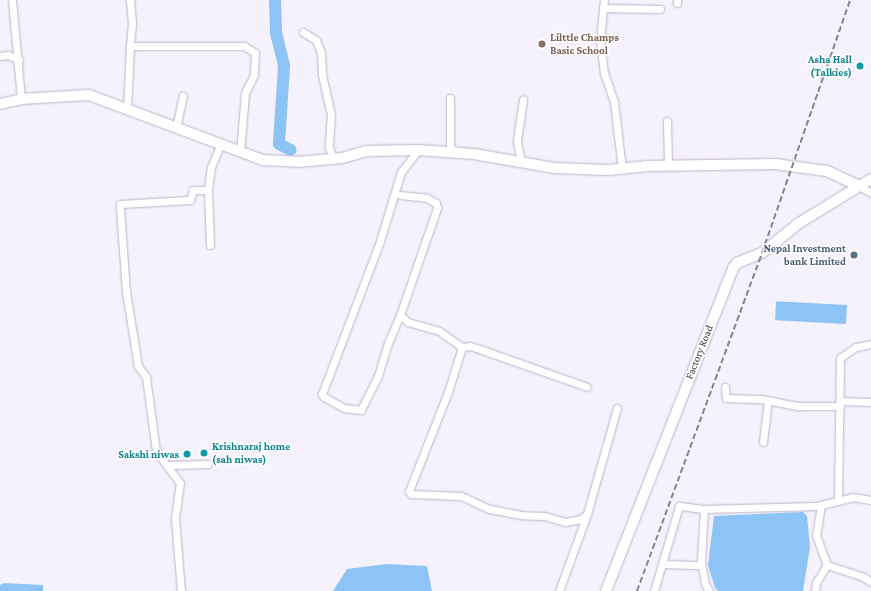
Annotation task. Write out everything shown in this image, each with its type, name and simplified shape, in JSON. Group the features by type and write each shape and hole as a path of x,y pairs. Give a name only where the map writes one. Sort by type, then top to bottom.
{"main road":[{"path":"0,104 21,99 89,95 220,146 263,160 298,162 333,159 366,151 418,150 458,153 554,168 622,169 668,165 792,165 827,171 859,186"},
{"name":"Factory Road","path":"606,591 733,268 737,263 762,253 799,223 871,179"}],"street":[{"path":"12,0 19,60 21,99"},
{"path":"127,109 132,23 130,0"},
{"path":"622,169 614,102 604,73 602,54 603,4 660,9"},
{"path":"302,32 316,40 321,53 322,75 331,115 329,147 333,159"},
{"path":"130,46 244,46 255,53 254,75 245,93 240,152"},
{"path":"0,56 8,55 19,60"},
{"path":"176,128 183,96"},
{"path":"450,98 450,147 458,153"},
{"path":"521,162 517,141 523,99"},
{"path":"667,121 668,165"},
{"path":"210,245 208,190 211,167 220,146"},
{"path":"400,195 427,198 436,203 437,208 400,315 388,343 378,378 361,410 344,408 324,397 324,387 382,234 401,172 418,150"},
{"path":"859,186 871,193"},
{"path":"181,591 175,518 180,483 156,451 146,376 138,366 126,292 120,204 190,200 193,190 208,190"},
{"path":"400,315 408,322 439,330 462,347 470,346 486,350 588,387"},
{"path":"838,501 842,354 860,345 871,344"},
{"path":"462,347 448,392 409,491 411,494 461,496 489,509 521,515 544,516 565,522 577,520 587,514"},
{"path":"725,387 726,398 768,400 798,406 871,402"},
{"path":"763,442 768,400"},
{"path":"559,591 587,514 617,408"},
{"path":"167,465 208,464"},
{"path":"654,591 679,506 704,509 821,505 852,497 871,500"},
{"path":"821,505 816,535 827,565"},
{"path":"704,509 701,565 705,584 709,591"},
{"path":"663,564 701,565"},
{"path":"827,565 863,577 871,582"},
{"path":"815,591 816,583 827,565"}],"water":[{"path":"776,301 847,305 846,324 775,320"},
{"path":"803,512 807,516 810,547 803,591 718,591 715,588 708,565 714,516"},
{"path":"387,564 427,566 432,591 333,591 347,569"},
{"path":"4,583 43,585 43,591 0,591 0,585"}],"waterway":[{"path":"275,0 276,33 284,66 279,144 291,150"}],"railway":[{"path":"637,591 762,253 850,0"}],"place":[{"name":"Lilttle Champs Basic School","path":"542,44"},
{"name":"Asha Hall (Talkies)","path":"860,66"},
{"name":"Nepal Investment bank Limited","path":"854,255"},
{"name":"Krishnaraj home (sah niwas)","path":"204,453"},
{"name":"Sakshi niwas","path":"187,454"}]}
